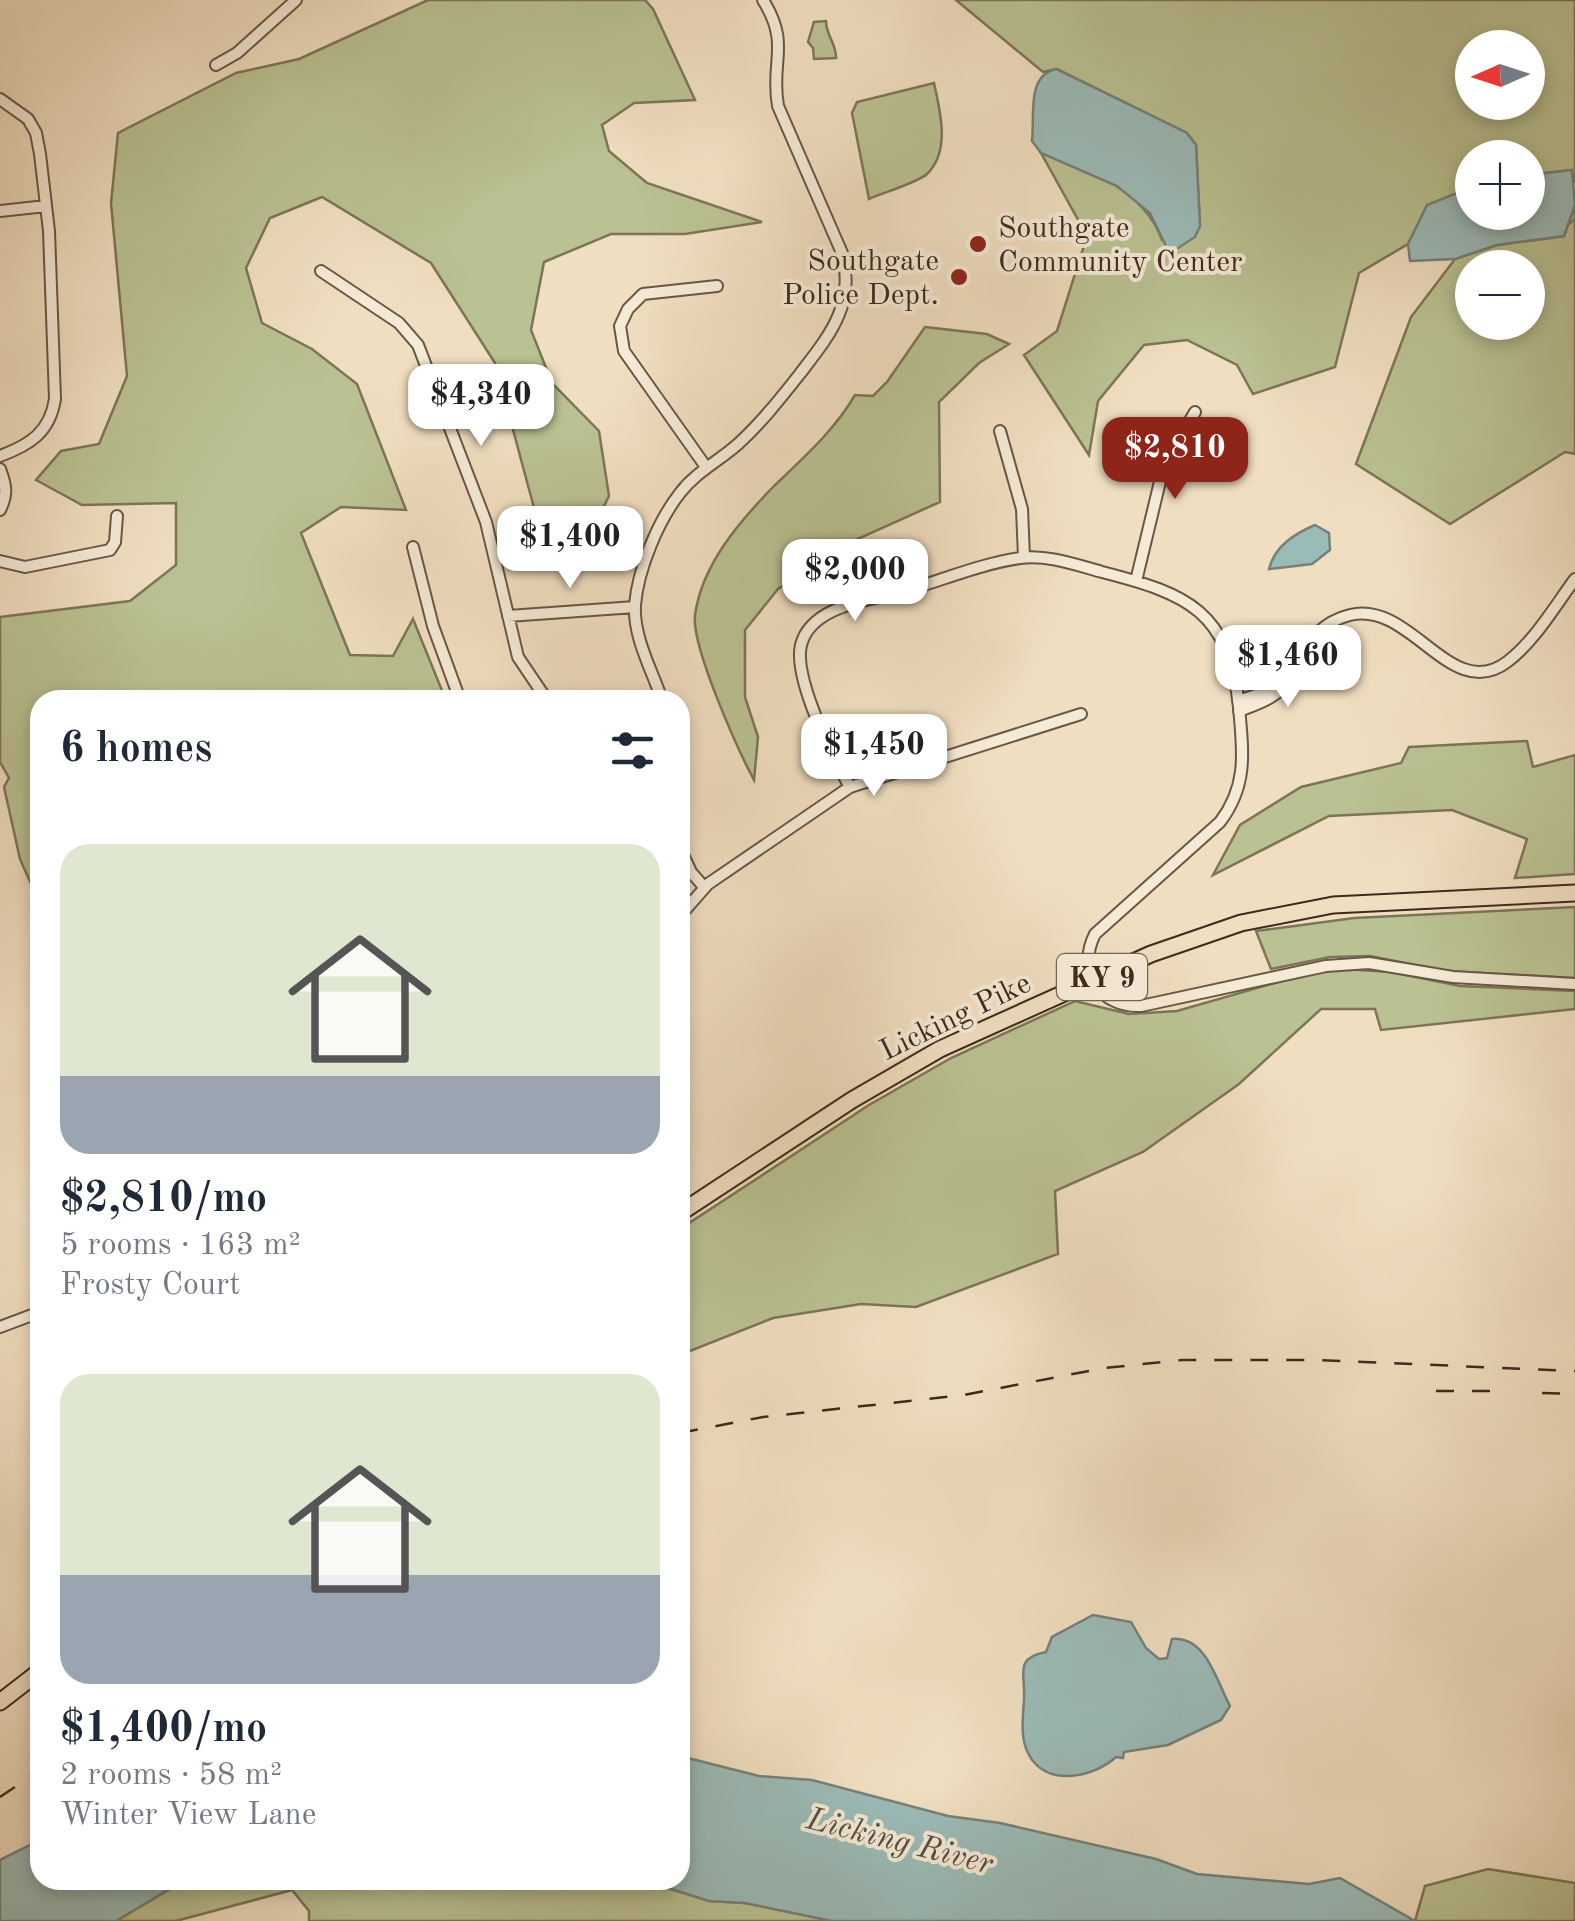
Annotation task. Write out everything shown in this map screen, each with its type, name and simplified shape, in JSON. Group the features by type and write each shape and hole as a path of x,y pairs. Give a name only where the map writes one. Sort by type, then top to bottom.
{"main road":[{"name":"Licking Pike","path":"690,1206 852,1100 940,1049 1151,954 1284,912 1373,902 1575,894"},
{"path":"0,1702 30,1678"}],"street":[{"path":"216,65 296,0"},
{"path":"658,690 642,648 635,607 650,550 669,510 685,486 764,419 828,339 845,302 846,264 778,106 776,82 781,42 774,18 763,0"},
{"path":"0,99 19,110 34,129 46,206 54,404 42,433 25,446 0,456"},
{"path":"0,211 46,206"},
{"path":"321,270 399,324 418,345 486,522 518,657 540,690"},
{"path":"706,466 624,351 620,326 632,302 643,294 717,286"},
{"path":"1136,581 1164,465 1195,412"},
{"path":"1000,430 1022,509 1024,557"},
{"path":"0,469 6,486 0,510"},
{"path":"0,561 26,568 110,550 115,542 117,516"},
{"path":"413,547 433,626 456,690"},
{"path":"850,787 818,718 800,666 801,644 809,628 824,616 978,566 1024,557 1046,558 1136,581 1173,593 1204,616 1225,646 1235,678 1244,770 1232,806 1220,822 1095,934 1087,955 1094,981 1110,1002 1124,1007 1140,1006 1332,964 1369,962 1453,977 1575,984"},
{"path":"1238,706 1278,694 1289,682 1294,666 1315,634 1333,620 1362,614 1397,622 1463,671 1496,669 1528,640 1575,579"},
{"path":"508,616 635,607"},
{"path":"690,904 704,886 850,787 1080,714"},
{"path":"690,868 704,886"},
{"path":"0,1327 30,1316"}],"green space":[{"path":"428,0 645,0 653,9 695,100 634,103 602,125 609,151 647,183 762,222 685,234 611,234 544,262 531,330 552,383 599,431 609,496 578,559 540,530 495,363 431,263 322,197 270,218 246,268 262,323 312,349 357,384 406,510 341,507 301,533 350,655 393,656 413,619 442,690 30,690 30,882 20,859 4,787 9,778 0,762 0,617 130,601 176,565 176,503 82,505 36,480 61,451 99,444 127,376 111,203 118,133 236,73 299,59"},
{"path":"956,0 1575,0 1575,182 1571,170 1545,173 1545,140 1455,140 1455,194 1428,205 1408,244 1359,273 1335,367 1253,394 1237,365 1187,340 1144,345 1098,401 1089,455 1024,355 1057,331 1087,236 1041,153 1095,174 1129,195 1154,223 1162,240 1200,226 1196,145 1187,133 1057,69 1043,72"},
{"path":"826,21 836,58 814,59 808,42 814,22"},
{"path":"934,83 942,130 934,165 922,177 869,199 852,113 857,102"},
{"path":"1575,205 1575,454 1565,452 1450,524 1356,464 1411,317 1455,259 1455,340 1545,340 1545,250 1482,250 1564,236"},
{"path":"925,327 987,334 1009,344 979,363 939,402 940,502 853,541 778,589 745,630 745,697 758,737 754,780 727,723 700,650 695,615 699,596 724,544 748,514 828,432 855,395 873,396 887,382"},
{"path":"1527,741 1533,767 1575,755 1575,874 1515,878 1527,839 1452,810 1329,816 1213,875 1240,825 1301,787 1401,763 1409,747"},
{"path":"1575,907 1575,978 1445,971 1370,956 1330,957 1271,969 1256,931 1354,918"},
{"path":"1327,968 1391,972 1460,986 1575,991 1575,1009 1381,1030 1375,1009 1321,1009 1239,1084 1143,1152 1055,1191 1058,1254 916,1307 861,1304 773,1318 690,1351 690,1222 869,1105 951,1058 1075,1001 1129,1014 1177,1011"},
{"path":"1488,1869 1575,1883 1575,1921 1415,1921 1425,1886"},
{"path":"168,1890 292,1890 176,1921 116,1921"},
{"path":"292,1890 674,1890 709,1901 745,1903 832,1921 309,1921 309,1911"}],"water":[{"path":"1056,69 1187,133 1196,145 1200,226 1195,237 1175,250 1167,248 1150,213 1117,186 1041,153 1032,141 1034,98 1040,80"},
{"path":"1572,170 1575,205 1564,236 1482,250 1455,250 1455,259 1410,261 1408,244 1427,205 1455,194 1455,230 1545,230 1545,173"},
{"path":"1315,525 1329,533 1330,550 1312,564 1269,569 1286,542"},
{"path":"1093,1615 1131,1622 1146,1648 1159,1659 1167,1658 1172,1639 1194,1645 1209,1663 1230,1706 1221,1720 1168,1745 1124,1752 1123,1758 1116,1757 1083,1774 1057,1775 1036,1764 1025,1747 1023,1734 1025,1663 1046,1652 1052,1637"},
{"name":"Licking River","path":"690,1759 759,1776 812,1780 948,1816 1000,1823 1156,1859 1197,1874 1309,1884 1340,1878 1415,1921 832,1921 745,1903 709,1901 674,1890 690,1890"},
{"path":"30,1845 30,1890 168,1890 116,1921 0,1921 0,1860"}],"waterway":[{"path":"1568,225 1575,219"}],"railway":[{"path":"690,1431 763,1417 964,1395 1104,1368 1182,1360 1316,1360 1575,1371"},
{"path":"1436,1391 1497,1391"},
{"path":"1542,1393 1575,1394"},
{"path":"0,1797 30,1777"}],"place":[{"name":"Southgate Community Center","path":"978,244"},
{"name":"Southgate Police Dept.","path":"959,277"}]}
